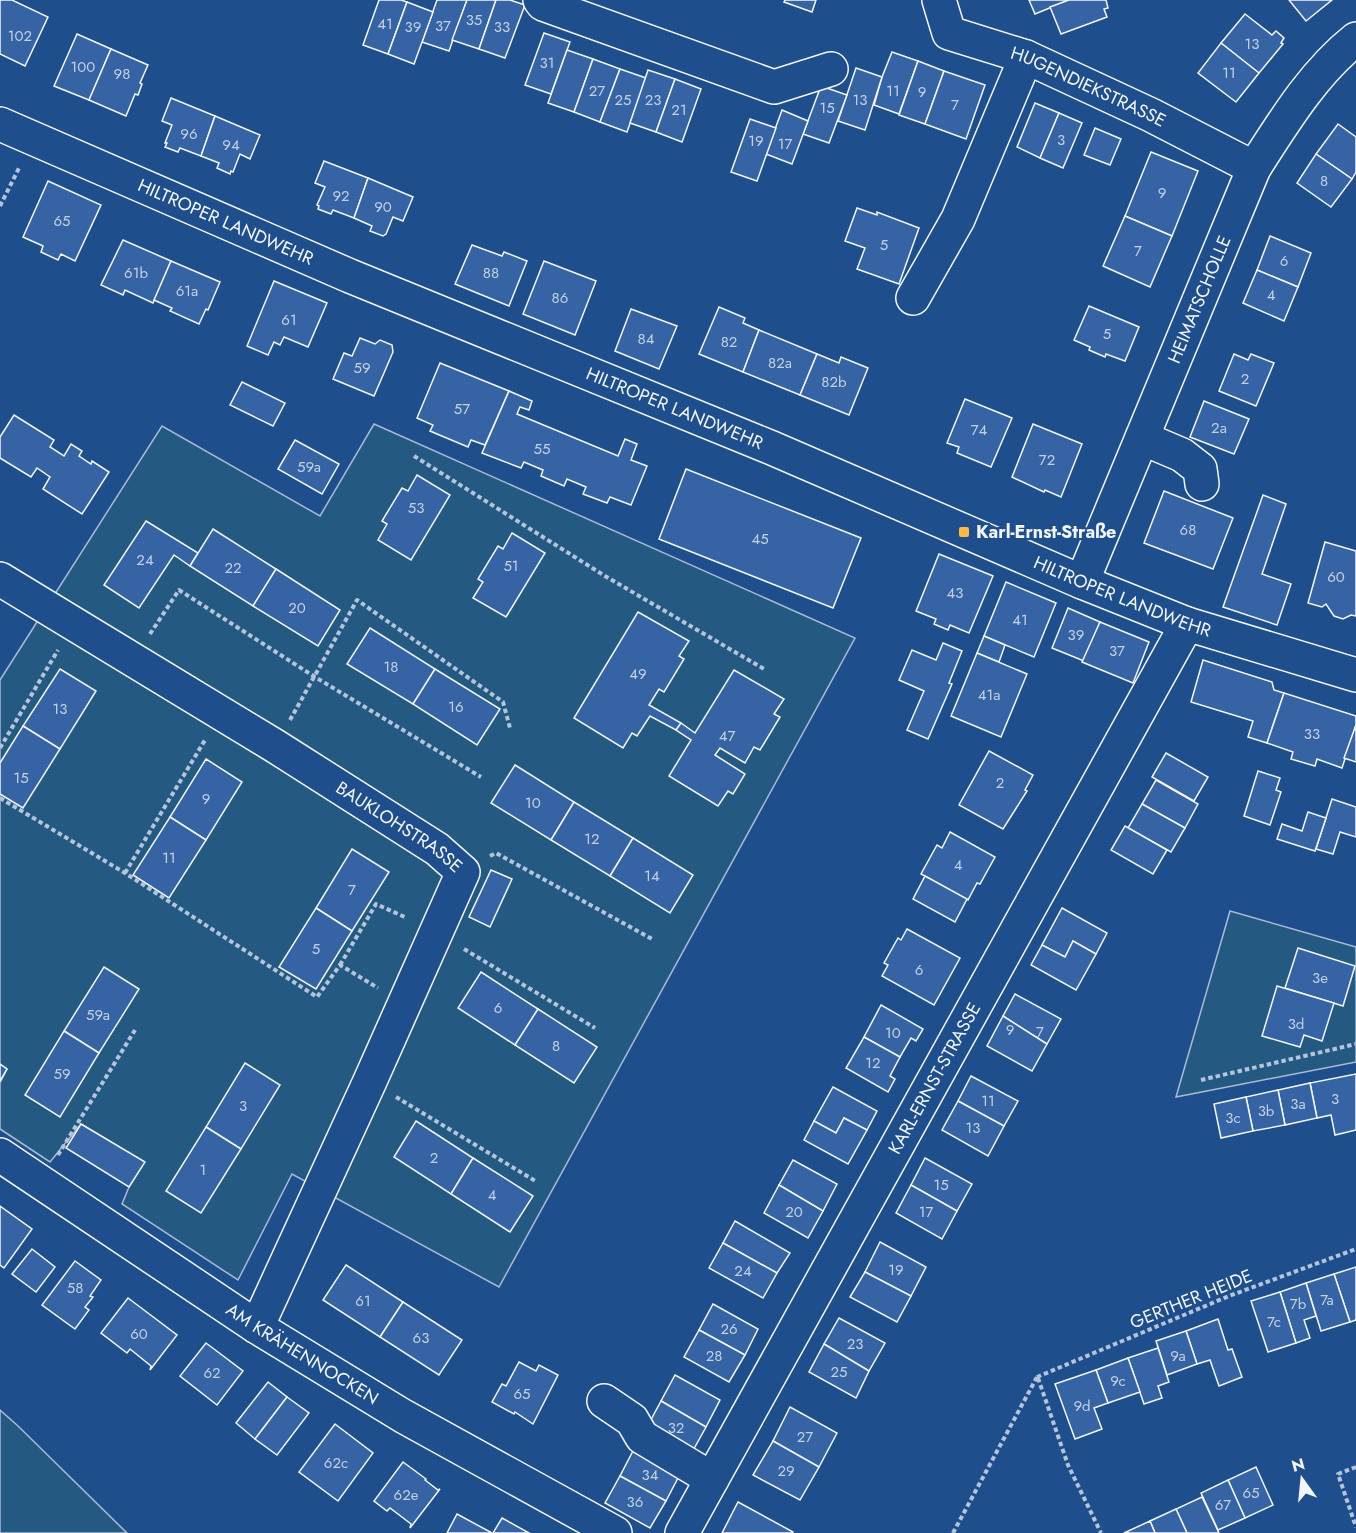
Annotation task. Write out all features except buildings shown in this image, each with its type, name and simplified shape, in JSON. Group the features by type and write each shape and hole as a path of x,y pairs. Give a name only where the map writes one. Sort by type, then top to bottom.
{"street":[{"path":"540,0 543,4 774,87 831,69"},
{"name":"HUGENDIEKSTRASSE","path":"939,0 949,33 1026,57 1151,115 1254,168"},
{"name":"HEIMATSCHOLLE","path":"1082,582 1254,168 1288,115 1328,66 1356,39"},
{"path":"913,298 958,219 1026,57"},
{"name":"HILTROPER LANDWEHR","path":"0,124 350,276 772,448 1082,582 1187,624 1356,675"},
{"path":"1142,438 1182,455 1200,469 1202,484"},
{"name":"BAUKLOHSTRASSE","path":"0,579 275,746 437,849 463,872 257,1327"},
{"name":"KARL-ERNST-STRASSE","path":"682,1533 1187,624"},
{"name":"AM KRÄHENNOCKEN","path":"0,1155 257,1327 403,1416 615,1533"},
{"path":"604,1401 632,1420 642,1437 712,1479"}],"path":[{"path":"0,206 33,139"},
{"path":"414,456 605,576 764,669"},
{"path":"133,660 179,590 315,677 481,777"},
{"path":"275,746 357,600 503,702 510,728"},
{"path":"0,748 74,624"},
{"path":"125,873 220,713"},
{"path":"0,798 125,873 316,997 340,965 376,904 435,931 595,1028"},
{"path":"463,872 496,853 652,939"},
{"path":"340,965 404,1004"},
{"path":"40,1183 135,1030"},
{"path":"1201,1080 1356,1044"},
{"path":"370,1081 537,1182"},
{"name":"GERTHER HEIDE","path":"1037,1377 1229,1296 1356,1249"},
{"path":"953,1533 1037,1377"},
{"path":"1037,1377 1068,1466 1101,1533"},
{"path":"1356,1467 1338,1474 1356,1527"}],"shaded area":[{"path":"374,424 855,638 499,1287 292,1174 238,1280 122,1204 144,1162 81,1124 50,1162 0,1129 0,1083 7,1069 0,1064 0,680 162,426 320,516"},
{"path":"1230,911 1356,947 1356,1062 1176,1097"},
{"path":"0,1410 18,1426 127,1533 0,1533"}],"place":[{"name":"Karl-Ernst-Straße","path":"964,532"}]}
